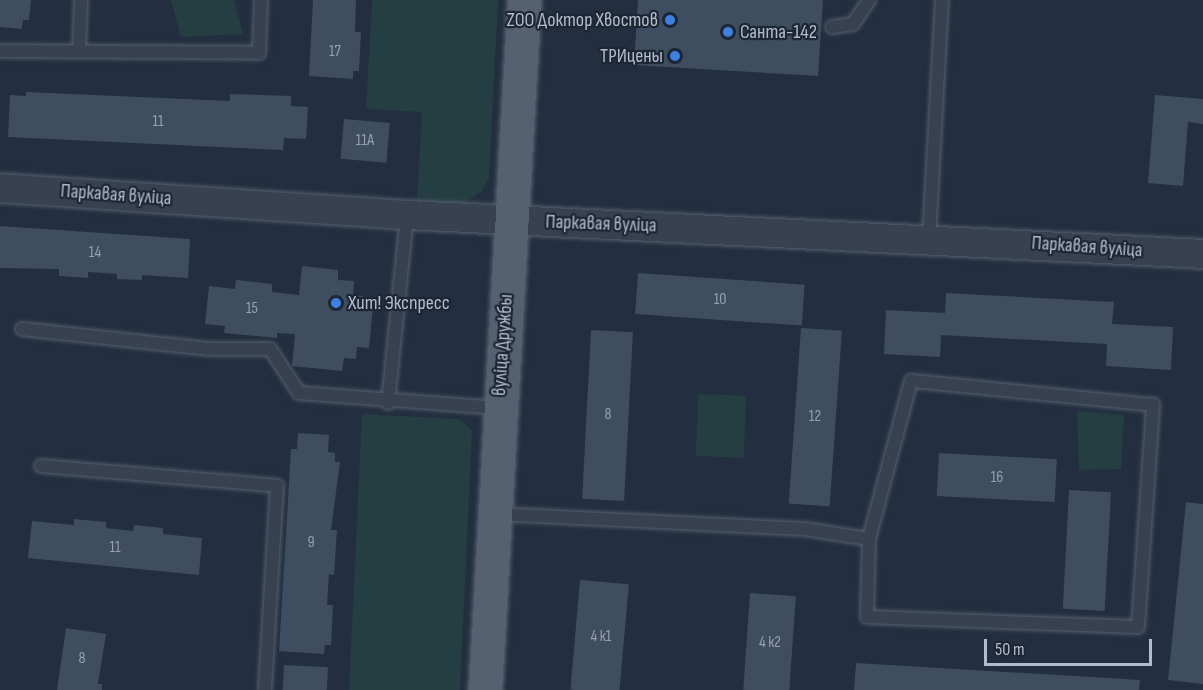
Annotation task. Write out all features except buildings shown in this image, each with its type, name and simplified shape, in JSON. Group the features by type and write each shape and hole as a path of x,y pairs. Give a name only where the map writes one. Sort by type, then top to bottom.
{"main road":[{"name":"вуліца Дружбы","path":"485,690 498,408 524,0"}],"street":[{"name":"Паркавая вуліца","path":"0,188 510,221 929,239 1203,254"}],"lane":[{"path":"79,52 81,0"},
{"path":"0,51 259,53 261,0"},
{"path":"832,27 853,24 869,0"},
{"path":"929,239 942,0"},
{"path":"388,403 407,215"},
{"path":"22,329 210,349 270,349 299,393 388,403 498,408"},
{"path":"911,381 1154,405 1138,627 867,617 869,539 911,381"},
{"path":"41,466 276,486 266,690"},
{"path":"494,514 805,529 869,539"}],"green space":[{"path":"171,0 234,0 243,34 181,37"},
{"path":"372,0 498,0 489,178 481,192 464,203 417,202 422,112 366,109"},
{"path":"698,394 746,396 744,458 696,456"},
{"path":"1077,411 1124,415 1121,469 1079,470"},
{"path":"362,414 459,419 472,430 460,690 349,690"}],"place":[{"name":"ZOO Доктор Хвостов","path":"670,20"},
{"name":"Санта-142","path":"728,32"},
{"name":"ТРИцены","path":"675,56"},
{"name":"Хит! Экспресс","path":"336,303"}]}
